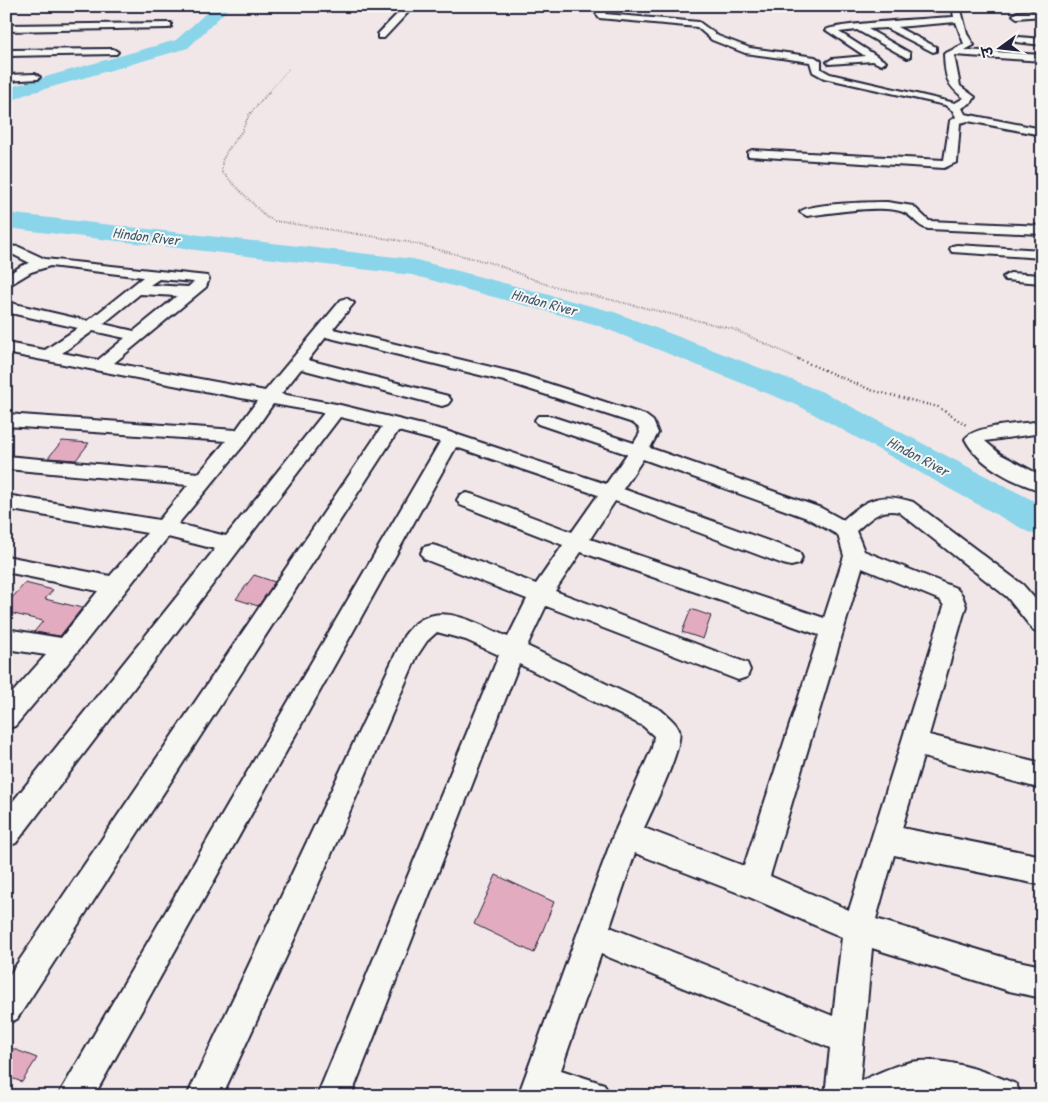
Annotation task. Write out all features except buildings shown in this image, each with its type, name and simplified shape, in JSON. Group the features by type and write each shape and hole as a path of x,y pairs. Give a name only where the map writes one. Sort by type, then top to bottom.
{"street":[{"path":"381,36 410,6"},
{"path":"605,6 600,13 602,16 699,25 715,38 748,51 812,59 816,61 816,70 827,76 898,91 956,107 970,97 954,85 948,56 969,45 956,6"},
{"path":"1018,15 1042,13"},
{"path":"832,62 878,60 829,29 959,19"},
{"path":"921,22 935,30"},
{"path":"887,24 933,49"},
{"path":"6,28 168,25"},
{"path":"857,27 907,55"},
{"path":"1020,40 1042,42"},
{"path":"6,53 113,52"},
{"path":"953,52 1042,58"},
{"path":"6,78 35,77"},
{"path":"956,107 958,114 965,118 1003,123 1042,132"},
{"path":"752,154 944,164 951,162 956,122 965,118"},
{"path":"807,212 848,207 902,207 911,210 919,222 928,226 1035,230 1042,253 958,249"},
{"path":"6,250 14,250 42,262 57,262 154,275 202,279 201,284 102,365"},
{"path":"6,283 42,262"},
{"path":"46,357 92,325 154,275"},
{"path":"1010,277 1042,278"},
{"path":"136,289 191,292"},
{"path":"6,718 66,649 162,528 241,436 269,397 346,303"},
{"path":"6,307 136,336"},
{"path":"324,332 510,377 638,419 647,425 648,433 639,451 541,594 513,650 334,1096"},
{"path":"6,348 46,357 102,365 269,397 394,423 452,439 610,492 791,558"},
{"path":"298,363 442,400"},
{"path":"6,833 336,410"},
{"path":"6,420 241,436"},
{"path":"544,420 639,451 814,513 845,530 855,556 753,884"},
{"path":"6,1008 394,423"},
{"path":"1042,427 977,436 975,443 986,453 1042,484"},
{"path":"75,1096 452,439"},
{"path":"6,462 203,480"},
{"path":"467,500 576,542 832,630"},
{"path":"6,502 162,528 231,545"},
{"path":"845,530 866,510 876,504 896,502 906,506 1015,591 1042,624"},
{"path":"432,553 738,670"},
{"path":"854,1079 858,929 955,606 954,601 944,592 855,556"},
{"path":"6,564 115,586"},
{"path":"204,1096 287,920 406,651 420,632 436,622 452,624 513,650 652,718 667,732 665,748 627,836 538,1088 592,1096"},
{"path":"6,638 66,649"},
{"path":"914,743 1042,776"},
{"path":"627,836 753,884 858,929 1009,975 1042,982"},
{"path":"885,839 1042,871"},
{"path":"592,935 854,1079 929,1078 950,1081 1004,1096"}],"path":[{"path":"289,68 249,115 242,131 222,161 222,172 226,177 270,220 408,242 495,264 545,284 733,329 776,350 832,372 870,390 938,407 960,419 977,436"}],"waterway":[{"name":"Hindon River","path":"6,98 17,91 182,44 223,6"},
{"name":"Hindon River","path":"6,220 413,267 604,318 811,399 1042,522"}]}
